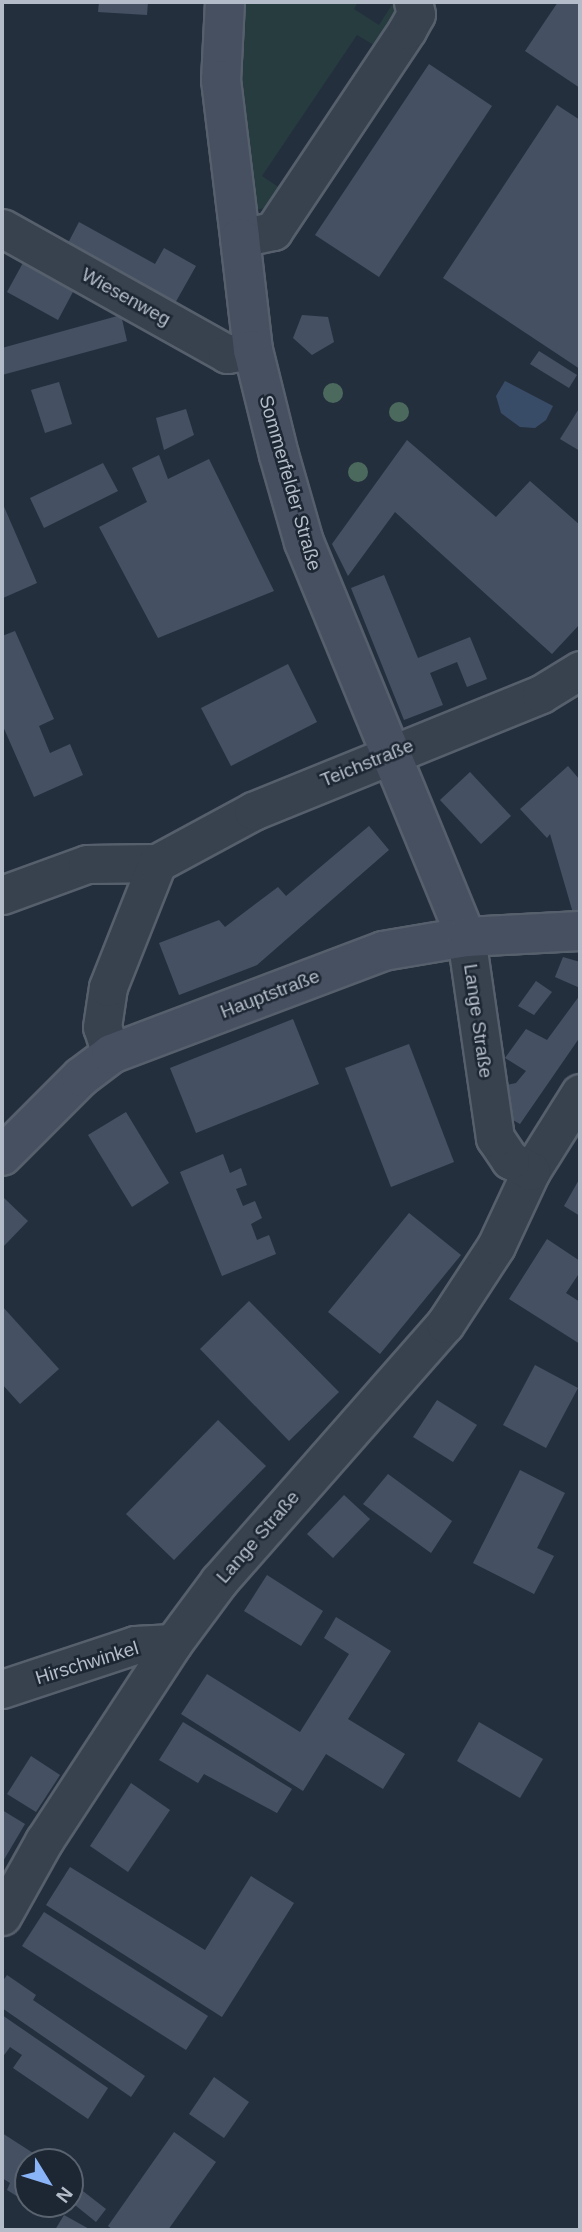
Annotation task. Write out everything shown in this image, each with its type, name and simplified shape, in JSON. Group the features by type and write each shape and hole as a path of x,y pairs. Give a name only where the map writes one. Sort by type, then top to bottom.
{"street":[{"name":"Sommerfelder Straße","path":"226,2 221,80 253,350 304,542 393,753 466,937"},
{"path":"240,237 273,231 407,30 416,14 413,2"},
{"name":"Wiesenweg","path":"2,228 227,354 253,350"},
{"name":"Teichstraße","path":"2,895 87,864 156,863 253,811 541,694 580,670"},
{"path":"111,1054 102,1027 108,987 156,863"},
{"name":"Hauptstraße","path":"2,1156 81,1077 111,1054 383,951 466,937 580,931"},
{"name":"Lange Straße","path":"466,937 495,1139 510,1160 531,1171"},
{"name":"Lange Straße","path":"2,1916 44,1841 173,1643 219,1581 445,1324 496,1246 531,1171 580,1093"},
{"name":"Hirschwinkel","path":"2,1689 135,1645 173,1643"}],"green space":[{"path":"243,2 358,2 354,9 379,25 393,3 396,14 379,48 357,35 262,176 283,190 277,204 254,211 239,82"}],"water":[{"path":"505,381 553,406 546,420 535,428 520,427 501,413 496,396"}],"building":[{"path":"99,2 148,2 147,15 98,12"},
{"path":"558,2 580,2 580,88 525,51"},
{"path":"429,64 492,106 379,277 315,235"},
{"path":"557,105 580,120 580,369 443,278"},
{"path":"79,222 155,264 164,248 196,266 174,305 67,245"},
{"path":"24,261 75,288 58,320 7,292"},
{"path":"121,315 127,341 2,375 2,348"},
{"path":"302,315 328,317 334,342 312,355 293,338"},
{"path":"539,351 577,375 569,388 530,364"},
{"path":"59,382 72,424 45,433 31,390"},
{"path":"580,407 580,451 560,439"},
{"path":"186,409 194,435 164,450 156,418"},
{"path":"407,440 496,517 530,481 580,525 580,624 552,654 395,512 348,576 332,544"},
{"path":"159,455 168,479 209,459 274,591 158,638 99,527 147,502 132,468"},
{"path":"103,463 118,491 44,528 30,498"},
{"path":"2,502 37,583 3,598 2,595"},
{"path":"384,575 418,658 470,637 487,679 467,687 457,662 430,673 443,705 404,720 351,588"},
{"path":"15,631 54,719 39,726 50,753 70,744 83,775 34,797 2,724 2,636"},
{"path":"288,664 317,722 231,766 201,708"},
{"path":"568,766 580,780 580,911 573,913 550,834 547,838 520,809"},
{"path":"470,772 511,816 481,844 440,800"},
{"path":"369,826 389,850 257,965 179,995 159,943 219,920 225,927 278,887 286,896"},
{"path":"563,957 580,962 580,988 555,977"},
{"path":"536,981 552,992 534,1015 518,1006"},
{"path":"580,995 580,1037 520,1124 506,1116 503,1086 516,1083 526,1071 505,1058 526,1029 547,1040"},
{"path":"293,1019 319,1084 196,1133 170,1068"},
{"path":"409,1044 454,1162 391,1187 345,1068"},
{"path":"126,1112 169,1183 132,1207 88,1135"},
{"path":"223,1154 230,1173 241,1168 247,1185 236,1189 243,1206 255,1201 262,1218 251,1224 257,1240 269,1235 276,1254 222,1276 180,1172"},
{"path":"580,1178 580,1216 564,1206"},
{"path":"2,1196 28,1221 2,1248"},
{"path":"409,1213 461,1255 380,1354 328,1312"},
{"path":"547,1239 580,1261 580,1272 566,1293 580,1302 580,1344 509,1299"},
{"path":"249,1301 339,1392 289,1441 200,1349"},
{"path":"2,1306 59,1369 20,1404 2,1384"},
{"path":"535,1365 578,1388 546,1448 503,1425"},
{"path":"437,1400 477,1425 453,1462 413,1437"},
{"path":"218,1420 266,1466 174,1560 126,1514"},
{"path":"520,1470 565,1493 537,1548 554,1556 534,1594 473,1563"},
{"path":"388,1474 452,1521 431,1553 363,1504"},
{"path":"344,1495 370,1519 333,1558 307,1534"},
{"path":"267,1575 323,1611 301,1646 244,1611"},
{"path":"336,1617 391,1651 348,1719 405,1754 383,1789 326,1754 303,1791 181,1714 207,1674 300,1732 349,1654 324,1638"},
{"path":"183,1722 292,1789 277,1813 204,1774 198,1783 159,1760"},
{"path":"479,1722 543,1759 520,1798 457,1761"},
{"path":"31,1756 60,1775 36,1812 7,1794"},
{"path":"131,1783 170,1810 128,1872 90,1846"},
{"path":"2,1810 25,1824 2,1863"},
{"path":"70,1867 205,1950 251,1876 294,1903 222,2017 46,1905"},
{"path":"44,1912 208,2016 186,2050 22,1946"},
{"path":"7,1975 36,1995 33,2000 145,2076 131,2097 2,2008 2,1982"},
{"path":"2,2015 108,2088 88,2119 13,2068 22,2055 10,2047 2,2058"},
{"path":"214,2077 249,2102 224,2138 189,2114"},
{"path":"174,2132 216,2162 168,2230 113,2230 108,2226"},
{"path":"2,2133 25,2148 14,2148 14,2194 7,2190 10,2183 2,2178"},
{"path":"84,2192 106,2209 96,2222 84,2212"},
{"path":"62,2218 69,2218 91,2230 55,2230"}]}
